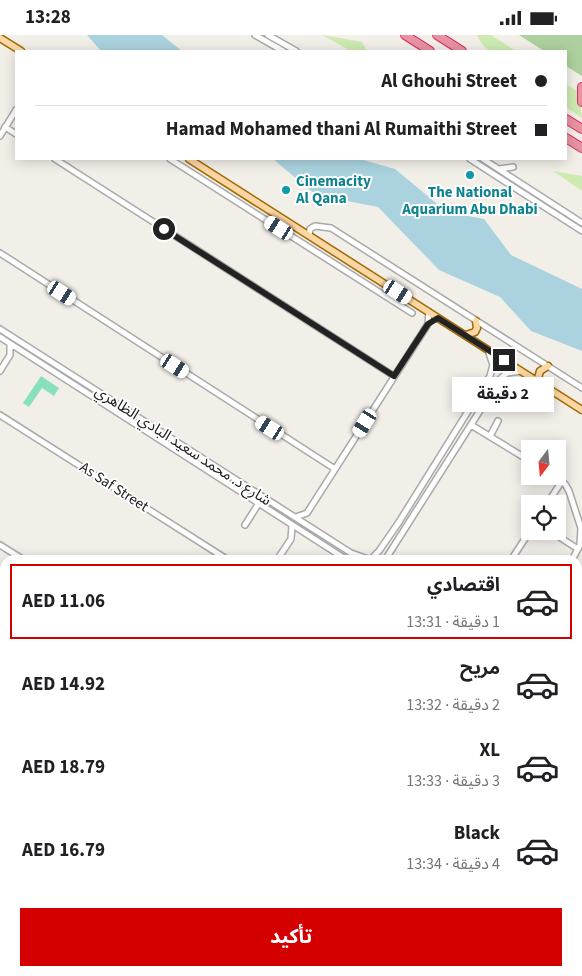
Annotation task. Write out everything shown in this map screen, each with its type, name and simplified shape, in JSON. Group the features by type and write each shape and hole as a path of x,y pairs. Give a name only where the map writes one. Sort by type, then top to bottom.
{"highway":[{"path":"405,35 428,50"},
{"path":"437,35 460,50"},
{"path":"582,87 582,102"},
{"path":"567,120 582,129"},
{"path":"567,140 582,148"}],"main road":[{"path":"0,38 19,50"},
{"path":"191,160 582,410"},
{"path":"466,335 475,332 477,328 476,321"},
{"path":"537,381 540,371 548,366"}],"street":[{"path":"255,35 281,50"},
{"path":"268,35 294,50"},
{"path":"0,136 15,112"},
{"path":"5,127 15,133"},
{"path":"57,160 394,376"},
{"path":"172,160 412,313"},
{"path":"472,160 582,231"},
{"path":"484,160 582,223"},
{"path":"498,169 513,167"},
{"path":"260,216 266,208"},
{"path":"309,235 310,229 316,226 331,228 582,388"},
{"path":"0,253 335,469"},
{"path":"390,299 395,290"},
{"path":"428,324 429,312"},
{"path":"308,525 307,513 428,324 438,318"},
{"name":"شارع د. محمد سعيد البادي الظاهري","path":"0,329 351,553 358,555"},
{"name":"شارع د. محمد سعيد البادي الظاهري","path":"0,337 339,555"},
{"path":"0,371 10,355 10,344"},
{"path":"375,555 398,522 490,376 493,365 488,350"},
{"path":"10,355 22,351"},
{"path":"388,555 500,379 507,373 520,371"},
{"name":"As Saf Street","path":"0,415 220,555"},
{"path":"490,436 498,421"},
{"path":"471,425 521,455"},
{"path":"565,485 569,491 580,529 581,541 575,555"},
{"path":"248,496 252,490"},
{"path":"245,525 259,503"},
{"path":"296,517 307,513"},
{"path":"281,555 291,539 292,525"},
{"path":"291,539 303,532"},
{"path":"515,555 525,540"},
{"path":"564,540 578,549"},
{"path":"0,545 16,555"}],"green space":[{"path":"322,35 362,42 366,50 349,50"},
{"path":"477,35 491,35 514,50 490,50 480,42"},
{"path":"519,35 582,35 582,76 567,67 567,50 542,50"},
{"path":"567,85 579,92 582,118 567,108"},
{"path":"553,171 582,176 582,191"},
{"path":"41,376 59,388 54,396 42,388 29,407 23,403"}],"water":[{"path":"87,35 162,35 181,50 100,50"},
{"path":"274,160 364,160 395,169 447,212 484,219 511,255 582,289 582,351 531,331 500,297 439,270 378,207 316,195"}],"place":[{"name":"The National Aquarium Abu Dhabi","path":"470,175"},
{"name":"Cinemacity Al Qana","path":"286,190"}],"route":[{"path":"164,229 394,376 428,324 438,318 504,360"}]}
